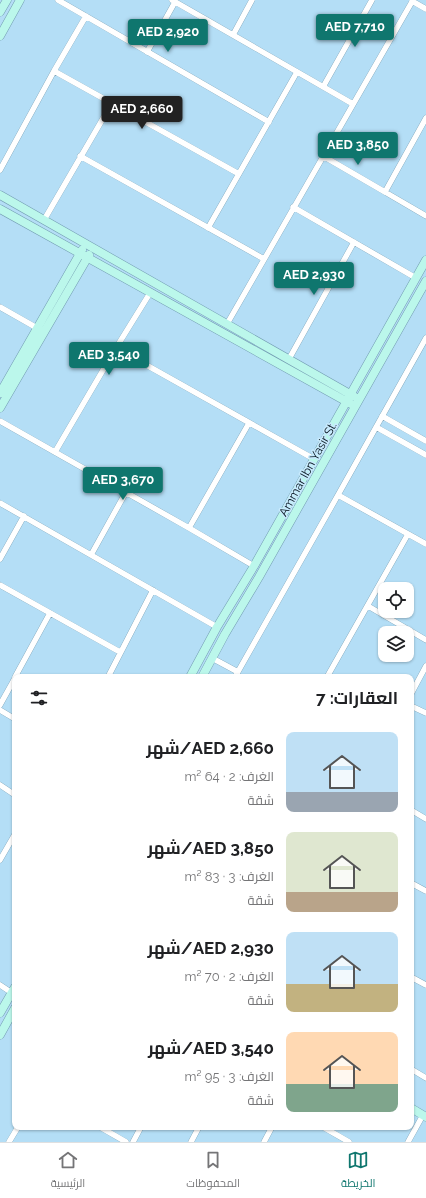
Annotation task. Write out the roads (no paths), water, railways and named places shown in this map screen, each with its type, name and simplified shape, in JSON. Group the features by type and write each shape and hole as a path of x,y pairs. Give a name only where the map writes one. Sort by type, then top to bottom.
{"street":[{"path":"0,12 7,0"},
{"path":"0,36 20,0"},
{"path":"58,0 269,122"},
{"path":"233,35 252,0"},
{"path":"323,87 372,0"},
{"path":"147,52 174,1 353,104"},
{"path":"227,324 413,1 426,10"},
{"path":"0,170 86,16"},
{"path":"54,71 239,174"},
{"path":"208,228 297,72"},
{"path":"44,220 112,103"},
{"path":"385,192 426,118"},
{"path":"80,156 264,259"},
{"path":"323,156 426,216"},
{"path":"0,195 359,399"},
{"path":"293,207 416,278"},
{"path":"0,210 355,407"},
{"path":"289,359 354,242"},
{"path":"0,393 85,244"},
{"path":"0,408 93,248"},
{"name":"Ammar Ibn Yasir St.","path":"192,674 426,260"},
{"name":"Ammar Ibn Yasir St.","path":"204,674 260,577 426,280"},
{"path":"55,452 150,293"},
{"path":"0,307 37,328"},
{"path":"237,674 426,338"},
{"path":"116,348 314,459"},
{"path":"382,416 426,441"},
{"path":"0,421 254,566"},
{"path":"189,528 249,423"},
{"path":"376,427 426,455"},
{"path":"91,555 126,492"},
{"path":"338,495 426,544"},
{"path":"0,503 217,627"},
{"path":"0,559 24,516"},
{"path":"330,674 408,534"},
{"path":"0,585 120,652"},
{"path":"109,674 153,590"},
{"path":"368,606 426,640"},
{"path":"17,674 50,613"},
{"path":"212,658 235,674"},
{"path":"414,688 426,666"},
{"path":"0,705 12,683"},
{"path":"414,707 426,713"},
{"path":"0,710 12,717"},
{"path":"0,785 12,793"},
{"path":"414,812 426,819"},
{"path":"0,860 12,839"},
{"path":"414,885 426,892"},
{"path":"414,979 426,985"},
{"path":"0,985 12,990"},
{"path":"0,1013 12,992"},
{"path":"0,1035 12,1013"},
{"path":"414,1071 426,1078"},
{"path":"408,1142 424,1116 414,1110"},
{"path":"9,1142 16,1130"},
{"path":"105,1130 126,1142"},
{"path":"133,1142 140,1130"},
{"path":"191,1142 197,1130"},
{"path":"264,1142 270,1130"},
{"path":"327,1130 349,1142"},
{"path":"334,1142 338,1136"}]}
